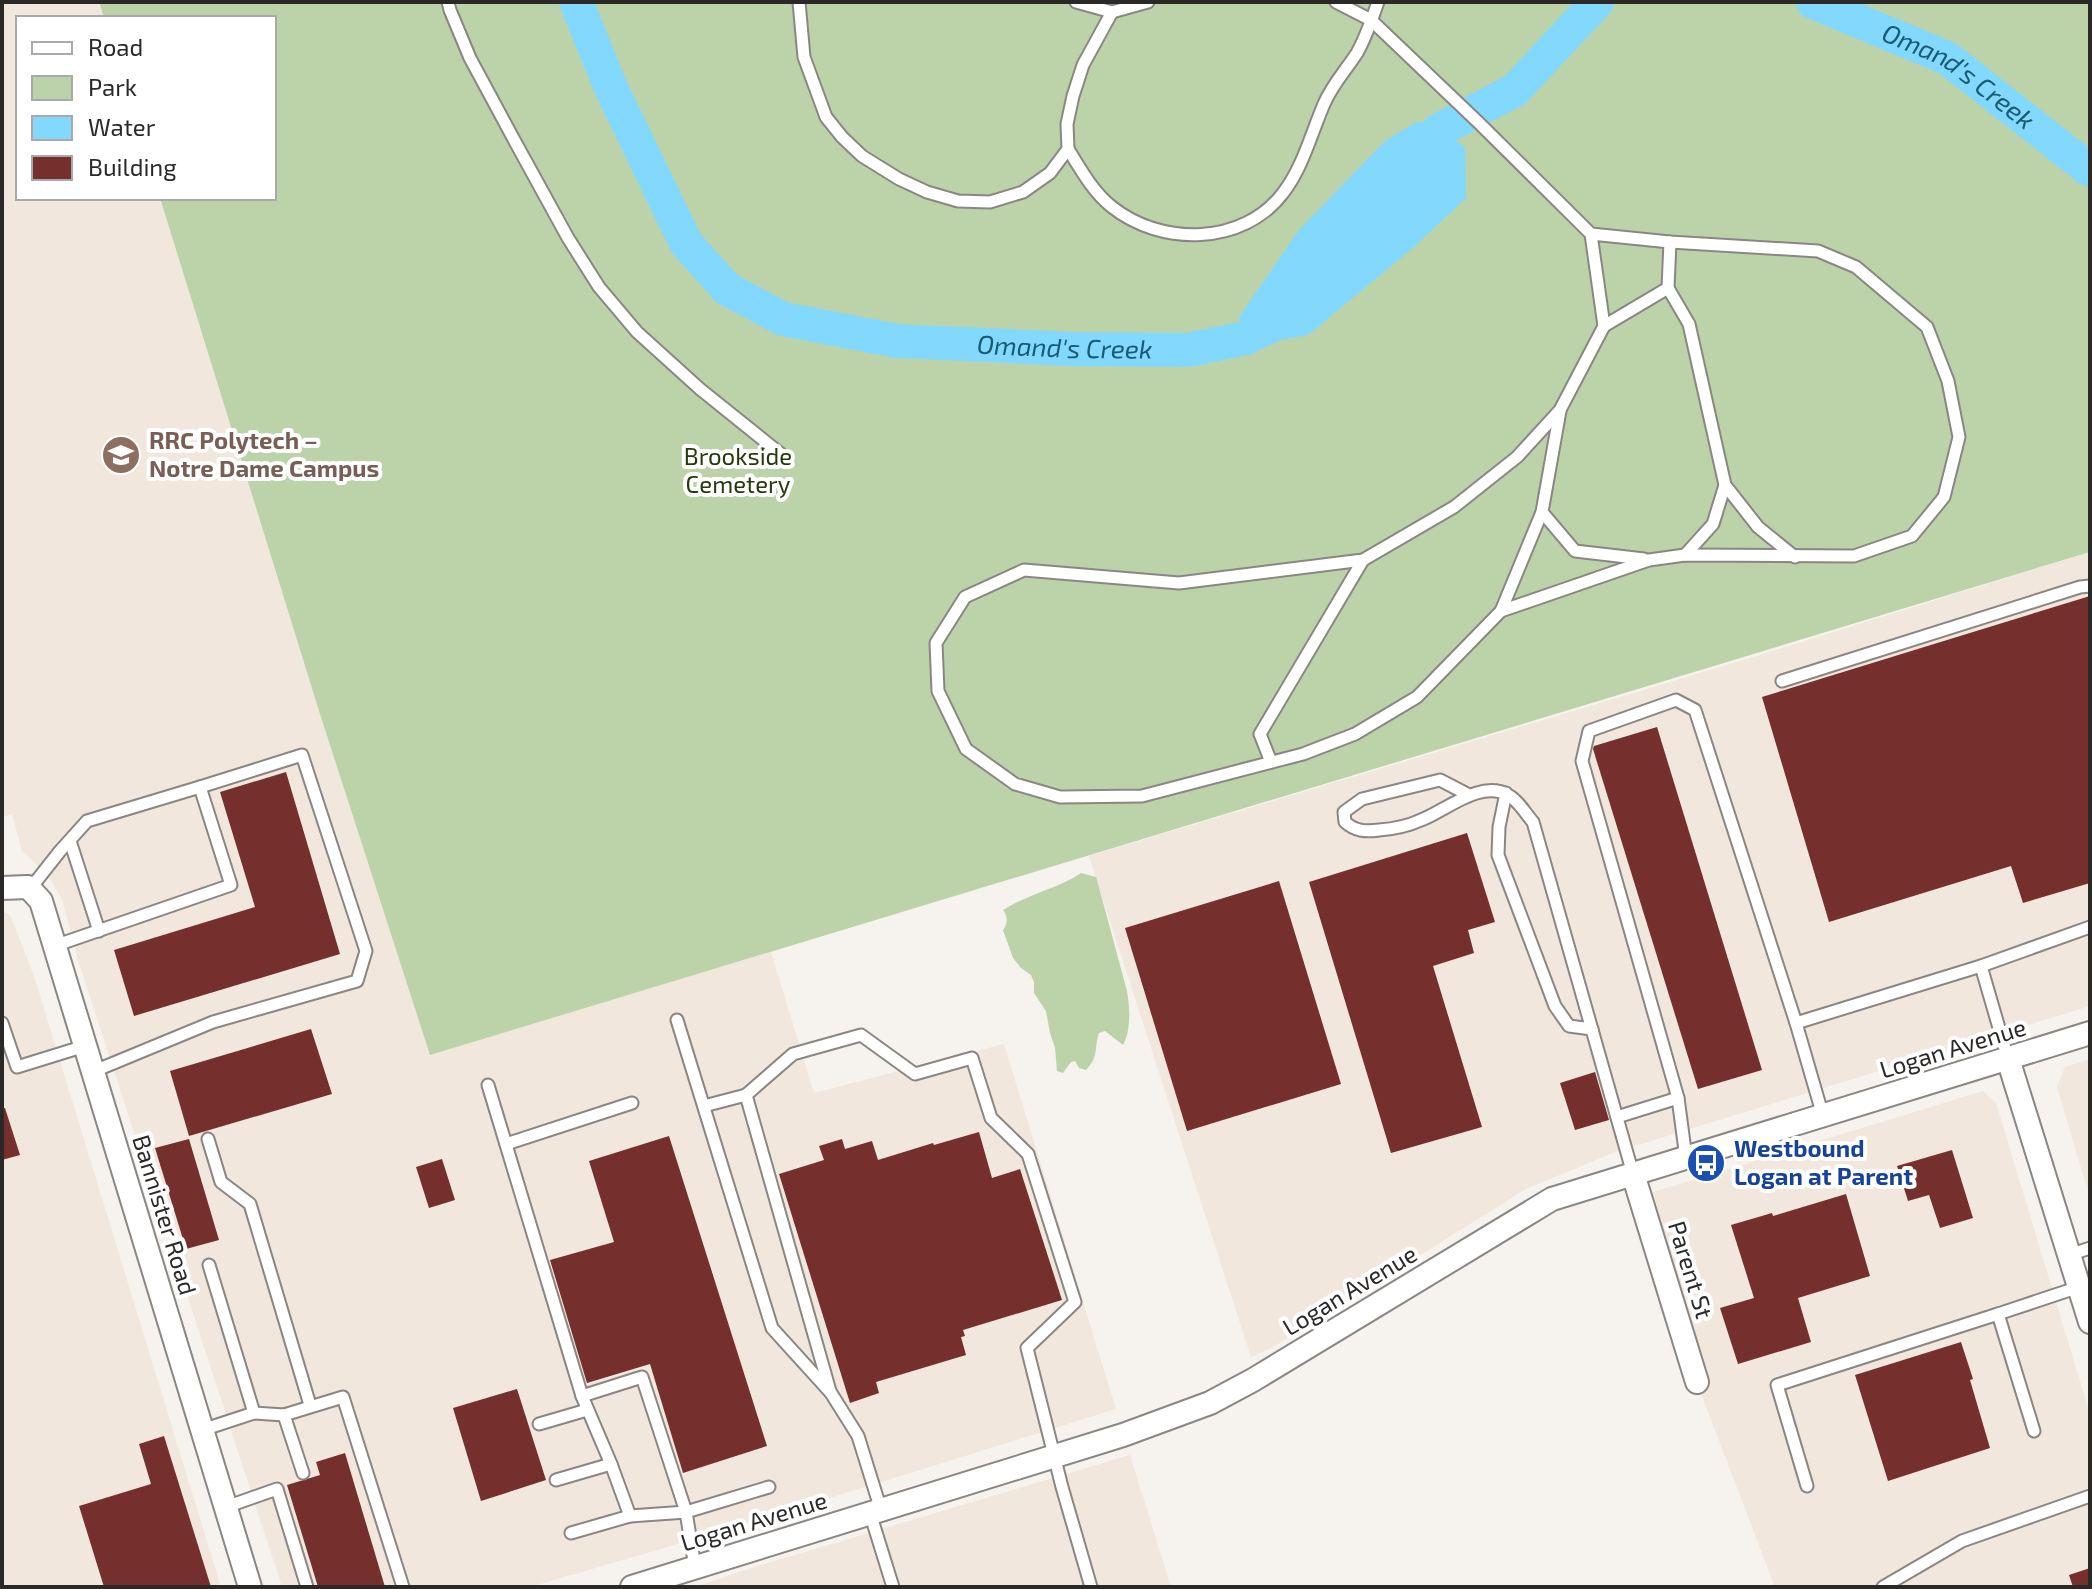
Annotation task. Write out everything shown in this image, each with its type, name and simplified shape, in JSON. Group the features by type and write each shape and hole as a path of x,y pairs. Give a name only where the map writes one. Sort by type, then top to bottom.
{"street":[{"path":"2,888 30,889"},
{"name":"Bannister Road","path":"30,889 41,901 250,1587"},
{"name":"Logan Avenue","path":"632,1587 1123,1435 1210,1403 1552,1199 2090,1033"},
{"path":"2008,1059 2080,1251 2079,1287 2090,1322"},
{"name":"Parent St","path":"1633,1174 1697,1382"}],"lane":[{"path":"448,2 470,58 568,238 599,287 637,332 700,389 786,458"},
{"path":"799,2 804,57 826,117 862,156 899,179 958,201 990,202 1023,192 1050,173 1068,149"},
{"path":"1076,2 1112,12 1148,2"},
{"path":"1336,2 1371,20 1591,234 1604,326"},
{"path":"1112,12 1083,65 1076,85 1067,124 1068,149 1090,184 1126,217 1145,227 1171,234 1197,235 1224,231 1246,223 1283,193 1312,138 1324,103 1357,52 1378,2"},
{"path":"1501,611 1649,560 1685,555 1854,556 1912,536 1944,497 1959,437 1948,381 1927,327 1856,267 1818,251 1591,234"},
{"path":"1670,242 1668,288 1689,324 1725,485 1758,527 1795,557"},
{"path":"1560,410 1542,512 1501,611 1417,697 1355,734 1303,754 1142,796 1060,797 1015,784 966,749 938,691 936,643 965,597 1024,570 1179,583 1363,560 1454,507 1517,457 1560,410 1604,326 1668,288"},
{"path":"1685,555 1713,524 1725,485"},
{"path":"1542,512 1575,551 1649,560"},
{"path":"1271,762 1260,734 1363,560"},
{"path":"1782,681 2090,586"},
{"path":"1686,1158 1678,1098 1582,761 1589,731 1676,700 1695,710 1823,1116"},
{"path":"30,889 87,821 302,755 366,951 357,981 213,1022 92,1072"},
{"path":"1469,795 1440,780 1362,799 1344,812 1345,822 1353,830 1371,832 1422,820 1469,795 1494,791 1506,793 1516,801 1533,822 1633,1174"},
{"path":"54,946 231,885 200,787"},
{"path":"1506,793 1499,827 1498,855 1555,1006 1569,1026 1592,1029"},
{"path":"70,841 99,931"},
{"path":"1796,1023 1981,966 2090,927"},
{"path":"1981,966 2008,1059"},
{"path":"677,1020 772,1328 831,1393 858,1436 893,1587"},
{"path":"2,1023 17,1067 85,1046"},
{"path":"704,1106 746,1095 793,1054 861,1035 915,1074 972,1058 991,1118 1028,1154 1075,1302 1027,1348 1091,1587"},
{"path":"488,1085 582,1396 630,1516"},
{"path":"746,1095 831,1393"},
{"path":"1617,1117 1678,1098"},
{"path":"506,1144 632,1103"},
{"path":"208,1139 221,1182 250,1204 310,1405"},
{"path":"209,1265 254,1413"},
{"path":"1807,1486 1777,1385 2079,1287"},
{"path":"1998,1314 2034,1431"},
{"path":"582,1396 642,1377 686,1512 695,1567"},
{"path":"202,1430 254,1413 284,1415 343,1397 403,1587"},
{"path":"539,1424 587,1410"},
{"path":"284,1415 303,1473"},
{"path":"556,1480 611,1464"},
{"path":"571,1533 630,1516 686,1512 769,1487"},
{"path":"226,1507 277,1489 307,1587"},
{"path":"1883,1587 1962,1541 2090,1496"}],"shaded area":[{"path":"2,2 99,2 103,16 16,16 16,200 161,200 319,711 430,1054 771,952 814,1093 1004,1044 1116,1409 733,1528 530,1587 282,1587 78,960 62,899 47,874 22,851 12,814 2,817"},
{"path":"2090,552 2090,1006 1612,1153 1526,1189 1273,1347 1251,1357 1089,856 1753,657"},
{"path":"2,911 10,915 34,976 221,1587 2,1587"},
{"path":"2090,1059 2090,1198 2057,1087 2065,1067"},
{"path":"1983,1091 1996,1103 2090,1414 2090,1587 1775,1587 1627,1200"},
{"path":"1130,1455 1171,1587 695,1587 751,1568"}],"green space":[{"name":"Brookside Cemetery","path":"99,2 2090,2 2090,552 430,1055 319,711 161,200 276,200 276,16 103,16"},
{"path":"1081,873 1097,880 1127,991 1129,1026 1123,1045 1105,1031 1099,1033 1095,1057 1086,1070 1079,1068 1075,1061 1063,1073 1057,1071 1046,1011 1034,993 1031,975 1013,958 1003,930 1007,920 1003,910"}],"water":[{"path":"1418,121 1465,147 1466,198 1414,247 1308,335 1259,344 1246,338 1239,317 1299,230 1385,141"}],"building":[{"path":"2090,596 2090,883 2023,903 2011,866 1829,922 1762,697"},
{"path":"1657,727 1762,1070 1698,1089 1593,749 1594,746"},
{"path":"286,772 340,954 134,1016 114,950 255,907 220,792"},
{"path":"1467,833 1495,922 1468,930 1474,953 1433,966 1482,1127 1391,1153 1309,882"},
{"path":"1279,881 1341,1084 1187,1131 1125,928"},
{"path":"311,1029 332,1094 189,1136 170,1071"},
{"path":"1595,1072 1609,1120 1575,1130 1560,1083"},
{"path":"2,1108 5,1108 20,1155 2,1160"},
{"path":"979,1132 992,1178 1020,1169 1062,1300 963,1330 965,1336 961,1337 966,1355 876,1382 879,1393 850,1403 779,1174 824,1160 819,1146 842,1139 845,1149 872,1141 878,1160"},
{"path":"669,1136 767,1446 683,1473 650,1364 587,1383 550,1260 614,1242 589,1161"},
{"path":"189,1139 219,1240 186,1249 155,1148"},
{"path":"1952,1150 1973,1218 1940,1228 1929,1195 1908,1201 1897,1166"},
{"path":"442,1159 455,1200 429,1208 416,1167"},
{"path":"1846,1194 1870,1276 1798,1298 1811,1342 1738,1364 1720,1308 1754,1298 1731,1225"},
{"path":"1961,1342 1990,1448 1888,1481 1855,1375"},
{"path":"517,1389 546,1480 481,1501 453,1408"},
{"path":"164,1436 211,1587 104,1587 79,1506 151,1484 139,1444"},
{"path":"345,1453 385,1587 318,1587 287,1485 320,1475 316,1462"},
{"path":"2090,1568 2090,1587 2073,1587 2069,1575"}],"waterway":[{"name":"Omand's Creek","path":"576,2 611,88 686,243 727,289 783,319 897,341 1073,349 1188,350 1246,338 1275,324 1283,315"},
{"name":"Omand's Creek","path":"1410,164 1439,130 1515,90 1597,2"},
{"name":"Omand's Creek","path":"1813,2 1947,58 2090,170"}],"place":[{"name":"RRC Polytech – Notre Dame Campus","path":"121,455"},
{"name":"Westbound Logan at Parent","path":"1706,1163"}]}
